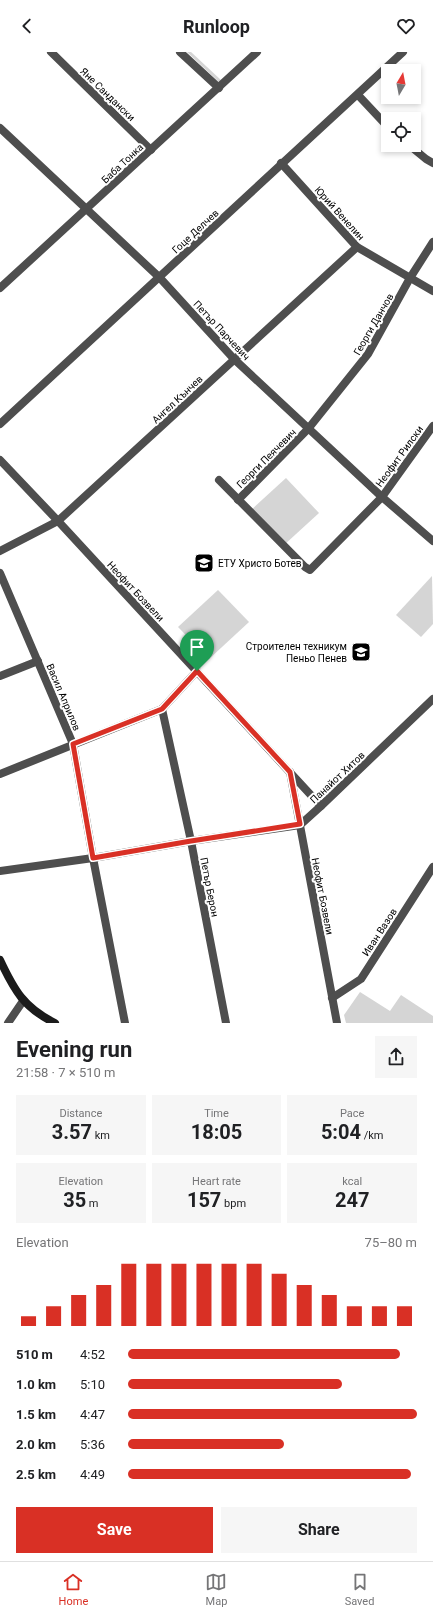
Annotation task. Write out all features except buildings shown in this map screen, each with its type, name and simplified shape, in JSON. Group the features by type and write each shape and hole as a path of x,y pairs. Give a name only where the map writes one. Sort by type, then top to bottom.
{"main road":[{"path":"0,960 14,989 23,1001 44,1018 55,1023"}],"street":[{"name":"Яне Сандански","path":"50,52 151,150"},
{"path":"180,52 219,88"},
{"name":"Баба Тонка","path":"0,288 257,52"},
{"name":"Гоце Делчев","path":"0,424 160,278 403,52"},
{"path":"358,94 381,119"},
{"name":"Петър Парчевич","path":"0,128 160,278 234,359 308,430 433,541"},
{"path":"418,152 433,163"},
{"name":"Юрий Венелин","path":"282,163 357,247 433,290"},
{"name":"Георги Данчов","path":"308,430 368,354 410,278 433,242"},
{"name":"Ангел Кънчев","path":"0,551 58,521 357,247"},
{"name":"Неофит Рилски","path":"382,497 433,426"},
{"name":"Георги Пеячевич","path":"238,500 308,430"},
{"name":"Неофит Бозвели","path":"0,460 321,806"},
{"name":"Георги Пеячевич","path":"220,480 305,567 310,570 382,497"},
{"name":"Васил Априлов","path":"0,573 73,744 124,1023"},
{"path":"0,676 38,661"},
{"path":"0,774 162,709 197,671"},
{"name":"Панайот Хитов","path":"300,824 321,806 433,699"},
{"name":"Петър Берон","path":"162,709 191,841 226,1023"},
{"name":"Неофит Бозвели","path":"290,772 337,1023"},
{"path":"0,871 93,858 300,824"},
{"name":"Иван Вазов","path":"332,998 361,979 432,869"},
{"path":"8,1023 23,1001"}],"shaded area":[{"path":"187,52 191,52 222,81 220,83"},
{"path":"286,478 319,513 284,545 251,510"},
{"path":"432,576 433,624 421,637 396,615"},
{"path":"218,590 249,622 209,659 178,627"},
{"path":"360,992 390,1011 401,995 433,1016 433,1023 346,1023 344,1015"}],"place":[{"name":"ЕТУ Христо Ботев","path":"204,563"},
{"name":"Строителен техникум Пеньо Пенев","path":"361,652"}],"route":[{"path":"197,671 290,772 300,824 93,858 73,744 162,709 197,671"}]}
